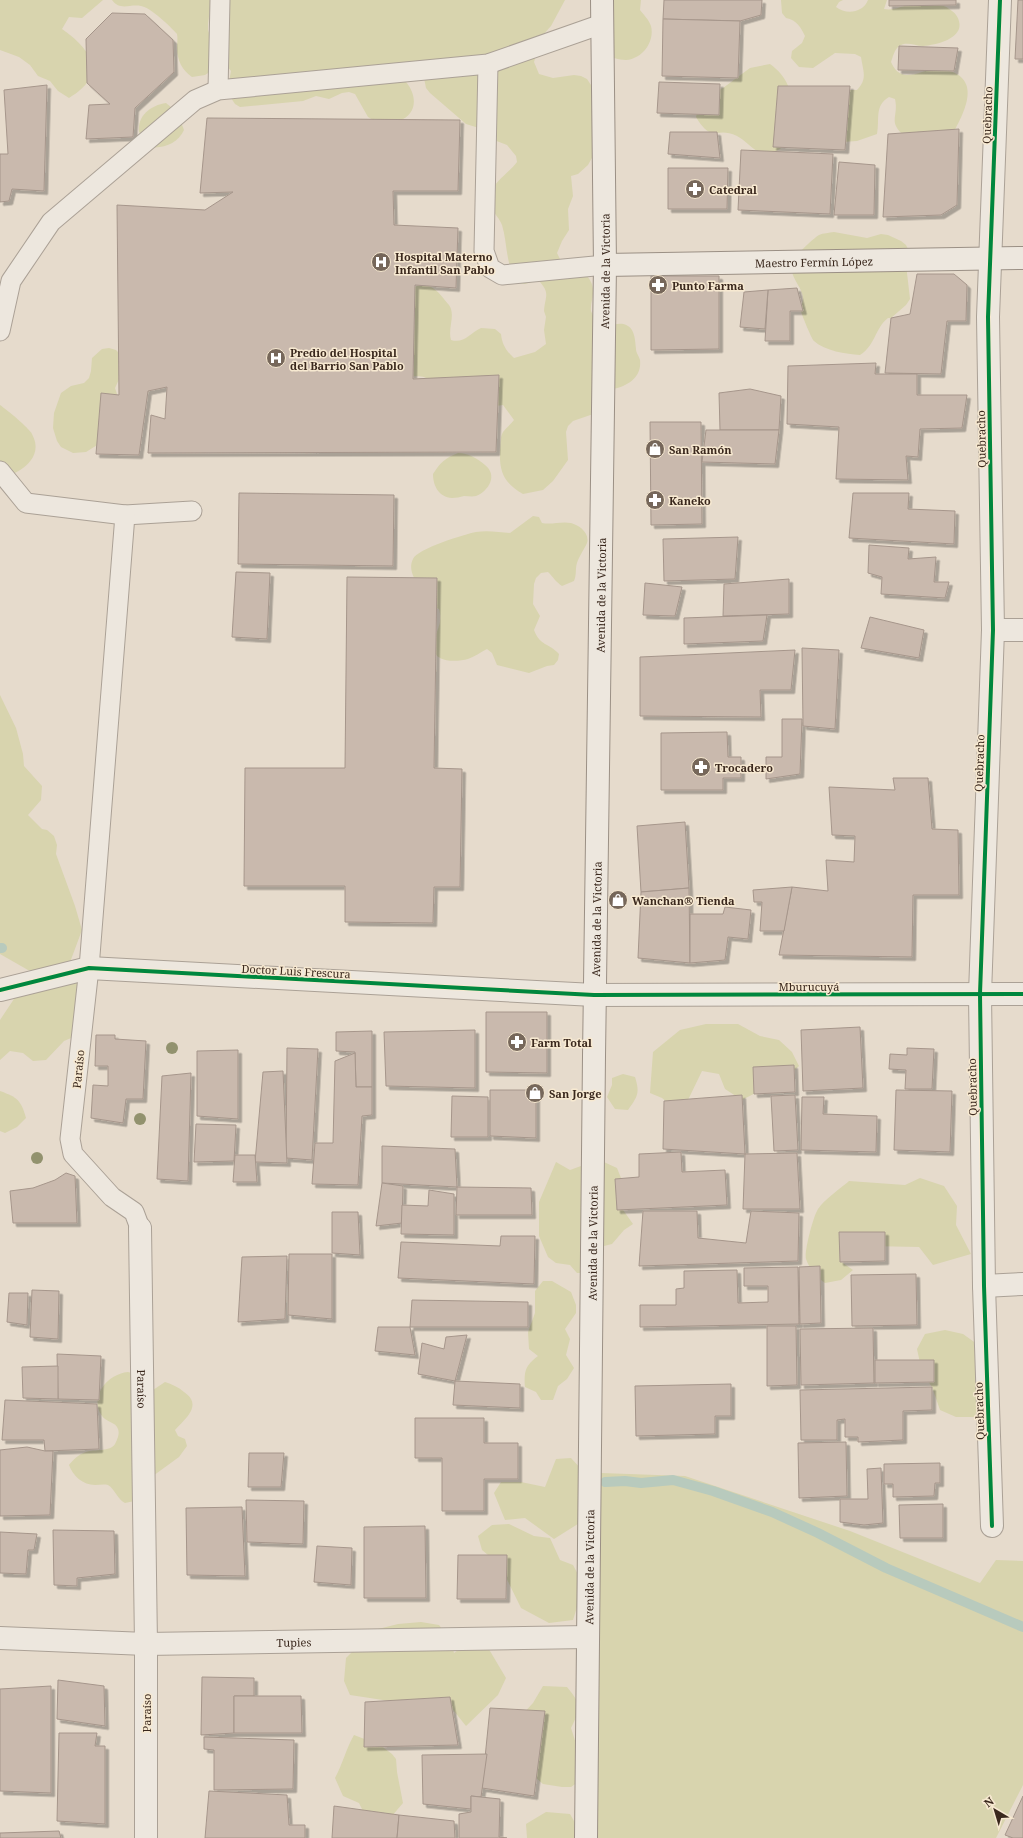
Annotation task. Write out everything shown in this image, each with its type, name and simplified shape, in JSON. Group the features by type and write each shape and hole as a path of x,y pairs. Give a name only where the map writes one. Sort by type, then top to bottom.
{"street":[{"name":"Avenida de la Victoria","path":"586,1838 594,995 605,265 602,0"},
{"name":"Quebracho","path":"992,1526 984,1286 980,994 993,630 988,317 1000,0"},
{"name":"Maestro Fermín López","path":"605,265 990,257 1023,258"},
{"path":"993,630 1023,630"},
{"name":"Doctor Luis Frescura","path":"0,990 89,968 594,995"},
{"name":"Mburucuyá","path":"594,995 1023,994"},
{"name":"Paraíso","path":"140,1228 146,1644 146,1838"},
{"path":"984,1286 1023,1284"},
{"name":"Tupies","path":"0,1638 146,1644 588,1637"}],"lane":[{"path":"218,90 220,0"},
{"path":"0,331 11,281 51,222 100,183 195,100 218,90 488,64 602,24"},
{"path":"488,64 484,251 490,268 502,275 605,265"},
{"path":"0,471 26,502 125,515 192,511"},
{"name":"Paraíso","path":"125,515 89,968 70,1139 73,1154 112,1197 134,1212 140,1228"}],"shaded area":[{"path":"0,0 103,0 82,18 69,17 62,29 81,45 88,54 91,63 92,72 89,80 81,89 69,98 58,91 50,81 38,76 30,65 19,57 0,50"},
{"path":"112,0 215,0 210,9 208,24 208,30 212,42 211,71 205,75 192,77 185,71 179,61 177,52 177,34 170,27 155,13 145,7 122,6 118,5"},
{"path":"221,0 565,0 551,26 542,36 534,62 539,74 553,78 574,75 587,79 595,91 598,147 588,165 578,174 571,176 573,196 568,209 569,230 557,253 560,259 576,266 586,274 592,284 593,292 591,311 600,327 622,324 628,326 632,330 636,352 640,360 640,366 639,371 633,380 624,386 613,389 599,412 573,421 568,426 566,432 568,460 553,481 543,490 523,494 511,486 504,476 500,465 501,438 503,432 514,420 503,405 496,406 433,382 424,377 407,377 404,293 416,286 430,286 439,293 450,306 452,313 450,332 451,340 460,341 481,328 495,329 501,334 505,347 514,358 535,352 546,344 544,330 546,317 544,311 546,295 545,288 538,280 525,284 519,283 514,277 509,263 502,225 491,208 489,200 495,185 517,162 516,156 507,145 494,140 479,128 466,124 430,93 426,88 422,68 407,75 406,82 410,87 414,98 414,104 410,114 399,121 380,124 368,117 355,94 349,92 342,93 329,99 316,96 303,101 240,107 235,104 227,92 231,71 223,61"},
{"path":"607,0 641,0 640,10 649,22 652,32 646,49 637,57 623,60 605,54"},
{"path":"781,0 843,0 839,2 836,7 840,10 849,12 862,8 868,0 887,0 884,9 895,9 916,3 927,3 938,4 953,12 959,20 959,27 953,37 941,42 923,46 908,44 899,46 896,49 891,62 897,71 904,75 940,69 954,73 963,79 967,87 968,96 966,106 951,137 905,136 896,127 895,99 889,97 881,104 879,109 877,134 857,141 842,142 849,90 857,90 864,78 861,57 855,54 835,53 813,68 799,67 791,58 792,51 802,43 805,36 798,25 786,18 782,13"},
{"path":"770,64 780,72 790,90 791,110 787,143 777,151 761,153 743,139 730,133 715,133 706,130 696,117 698,110 710,94 723,88 750,68"},
{"path":"166,103 177,112 184,130 174,142 170,144 160,147 150,147 139,132 140,121 150,109"},
{"path":"834,232 867,238 881,234 888,235 901,241 906,245 909,251 906,264 910,299 906,305 884,322 869,347 860,355 830,350 813,340 801,313 803,295 792,271 792,266 797,256 811,241 821,234"},
{"path":"109,348 116,350 121,355 121,375 115,388 119,400 102,442 86,452 73,453 61,447 57,441 53,428 54,413 61,393 71,386 84,383 89,378 92,358 102,349"},
{"path":"0,405 30,431 35,443 35,450 33,457 22,468 15,473 0,479"},
{"path":"458,453 476,458 489,469 491,473 490,482 488,487 481,494 476,496 454,498 447,497 440,493 436,487 433,474 446,459"},
{"path":"533,516 539,517 542,523 574,524 583,530 588,539 577,563 574,581 562,586 548,572 541,573 536,578 534,584 533,604 540,616 534,630 542,642 559,654 558,660 554,665 529,673 497,665 492,653 487,649 463,660 452,661 442,659 435,653 434,648 440,620 439,609 432,606 415,580 411,570 413,559 416,555 423,551 470,533 493,531 510,533"},
{"path":"0,695 16,728 23,754 24,766 42,786 41,800 28,815 42,829 47,830 54,836 57,845 56,854 82,930 69,965 34,972 0,954"},
{"path":"85,978 76,1036 64,1041 46,1060 33,1061 23,1053 10,1051 0,1060 0,1020 18,993"},
{"path":"706,1024 738,1024 760,1036 779,1040 792,1052 799,1066 788,1076 742,1100 725,1089 719,1074 702,1071 688,1100 673,1107 662,1098 650,1093 653,1052 680,1030"},
{"path":"623,1074 635,1077 638,1091 636,1098 628,1110 615,1109 607,1097 612,1085 612,1078"},
{"path":"0,1091 11,1095 18,1100 26,1118 17,1127 5,1133 0,1131"},
{"path":"593,1157 617,1168 623,1183 616,1200 633,1224 624,1230 612,1244 604,1246 596,1259 591,1273 577,1273 570,1265 556,1263 548,1257 539,1236 539,1202 556,1162 570,1170 581,1166"},
{"path":"920,1178 944,1186 957,1206 956,1225 971,1254 933,1265 919,1247 869,1246 851,1233 839,1244 840,1261 853,1270 841,1280 825,1283 817,1276 806,1259 806,1250 815,1215 819,1207 827,1199 849,1181 905,1185"},
{"path":"543,1281 552,1281 571,1292 576,1305 576,1313 565,1329 570,1339 566,1355 574,1368 567,1379 558,1386 553,1400 541,1400 536,1392 525,1387 526,1369 538,1356 529,1349 528,1332 535,1313 535,1291"},
{"path":"945,1330 963,1334 977,1344 979,1397 975,1417 956,1417 940,1410 932,1387 922,1372 917,1349 925,1334"},
{"path":"128,1372 135,1374 153,1390 165,1382 175,1386 190,1397 192,1407 188,1416 175,1430 178,1436 185,1439 187,1446 179,1457 146,1481 139,1500 125,1503 108,1485 91,1485 83,1482 73,1473 69,1465 83,1453 110,1448 115,1444 119,1431 115,1425 102,1416 99,1409 99,1394 102,1388 113,1377"},
{"path":"571,1458 582,1470 581,1522 554,1539 525,1518 505,1520 494,1493 501,1482 521,1482 545,1487 556,1459"},
{"path":"601,1473 685,1476 850,1531 980,1583 996,1560 1023,1561 1023,1785 996,1838 595,1838"},
{"path":"509,1524 534,1536 550,1538 560,1560 573,1565 581,1580 578,1604 573,1620 549,1623 521,1608 500,1565 482,1550 478,1536 492,1525"},
{"path":"421,1622 439,1625 450,1639 454,1653 466,1645 487,1646 506,1678 498,1695 466,1726 446,1701 396,1702 350,1695 344,1681 346,1658 374,1630 398,1624"},
{"path":"543,1686 567,1687 577,1703 577,1716 571,1728 582,1762 578,1782 571,1787 543,1784 535,1777 520,1717 533,1703"},
{"path":"354,1735 380,1745 396,1759 403,1803 391,1817 366,1817 359,1803 343,1796 335,1778"},
{"path":"546,1812 570,1814 578,1828 578,1838 527,1838 526,1824"}],"building":[{"path":"664,0 762,0 761,15 740,21 663,19"},
{"path":"889,0 956,0 956,5 889,6"},
{"path":"1018,0 1023,0 1023,59 1015,59"},
{"path":"112,13 145,14 173,40 174,72 135,108 133,137 86,139 89,105 110,104 87,83 86,39"},
{"path":"663,19 740,21 738,78 662,76"},
{"path":"899,46 958,48 954,71 898,70"},
{"path":"659,82 720,84 719,115 657,113"},
{"path":"47,85 44,191 12,189 9,201 0,202 0,154 8,154 4,90"},
{"path":"778,86 850,86 845,150 773,147"},
{"path":"207,118 460,120 458,191 393,191 394,225 458,228 456,288 415,285 413,379 499,375 496,452 148,453 151,415 165,419 167,387 148,391 139,455 96,454 101,393 119,395 117,205 205,210 233,192 200,193"},
{"path":"959,129 957,205 941,215 883,217 888,134"},
{"path":"670,132 717,132 720,158 668,154"},
{"path":"741,150 833,154 830,214 738,210"},
{"path":"839,162 875,165 874,215 834,215"},
{"path":"668,168 728,168 727,209 668,209"},
{"path":"917,274 954,274 967,285 966,321 947,321 941,374 885,373 891,318 910,314"},
{"path":"651,276 719,276 719,349 651,350"},
{"path":"797,288 803,311 790,311 790,341 765,341 768,290"},
{"path":"768,290 765,329 740,327 744,292"},
{"path":"876,363 875,374 917,374 917,395 967,395 962,428 920,429 918,457 906,456 908,480 836,479 839,427 787,424 788,366"},
{"path":"750,389 781,396 779,430 720,430 719,393"},
{"path":"650,422 701,422 702,524 651,525"},
{"path":"706,430 779,430 775,464 702,462"},
{"path":"239,493 394,495 393,566 238,564"},
{"path":"853,493 909,493 908,509 955,511 954,544 849,538"},
{"path":"738,537 735,579 664,581 663,539"},
{"path":"869,545 909,548 908,559 936,557 934,582 949,582 945,598 881,594 882,577 868,573"},
{"path":"236,572 270,573 267,639 232,637"},
{"path":"347,577 437,578 434,768 462,769 460,887 434,887 433,923 345,922 345,886 244,886 245,768 345,768"},
{"path":"789,579 789,614 723,616 724,584"},
{"path":"645,583 682,587 675,616 643,615"},
{"path":"767,615 763,641 684,644 684,618"},
{"path":"870,617 924,630 919,658 861,648"},
{"path":"802,648 839,650 835,729 803,726"},
{"path":"795,650 791,690 760,690 761,717 640,716 640,657"},
{"path":"782,719 802,719 800,774 766,779 766,757 782,757"},
{"name":"Trocadero","path":"727,732 728,757 741,757 741,778 723,778 723,790 661,790 661,733"},
{"path":"893,778 928,778 932,829 958,830 959,895 913,895 912,957 779,955 792,887 828,891 826,860 854,862 855,836 832,835 829,787 895,790"},
{"path":"685,822 689,888 641,892 637,826"},
{"path":"792,887 784,931 760,931 762,902 754,902 753,890"},
{"path":"689,888 690,963 638,958 641,892"},
{"path":"725,907 751,910 748,939 728,937 725,960 690,963 690,914 723,914"},
{"name":"Farm Total","path":"486,1012 547,1012 547,1073 486,1072"},
{"path":"860,1027 863,1088 803,1091 801,1030"},
{"path":"475,1030 475,1088 386,1086 384,1032"},
{"path":"372,1031 372,1087 356,1087 355,1052 336,1051 336,1032"},
{"path":"96,1035 115,1035 115,1039 146,1041 143,1099 126,1099 123,1123 91,1118 93,1085 108,1086 108,1066 95,1066"},
{"path":"287,1048 318,1049 312,1160 286,1158"},
{"path":"907,1048 934,1049 932,1089 905,1089 906,1070 889,1069 890,1054 907,1055"},
{"path":"238,1050 238,1119 197,1116 197,1051"},
{"path":"355,1053 356,1087 372,1087 372,1115 362,1116 358,1185 312,1184 315,1143 333,1143 335,1061"},
{"path":"794,1065 795,1092 754,1094 753,1067"},
{"path":"283,1071 287,1163 255,1162 263,1072"},
{"path":"191,1073 188,1181 157,1179 162,1076"},
{"path":"490,1090 536,1090 536,1138 490,1136"},
{"path":"896,1090 952,1091 950,1152 894,1150"},
{"path":"742,1095 745,1154 663,1149 664,1101"},
{"path":"795,1095 798,1150 774,1151 771,1096"},
{"path":"452,1096 488,1097 488,1137 451,1137"},
{"path":"802,1097 824,1097 823,1114 877,1116 876,1152 801,1150"},
{"path":"196,1124 236,1125 234,1161 194,1162"},
{"path":"382,1146 455,1149 457,1187 382,1183"},
{"path":"681,1152 682,1172 725,1170 727,1205 617,1210 615,1179 639,1177 639,1154"},
{"path":"797,1153 800,1209 743,1209 745,1154"},
{"path":"235,1155 255,1155 257,1182 233,1182"},
{"path":"66,1173 75,1176 77,1223 13,1223 10,1191 33,1188 55,1180"},
{"path":"382,1183 403,1186 402,1223 376,1226"},
{"path":"457,1187 531,1188 532,1215 456,1215"},
{"path":"429,1190 454,1194 454,1235 401,1234 402,1205 428,1206"},
{"path":"643,1211 697,1211 698,1238 746,1243 751,1211 799,1213 798,1261 639,1266"},
{"path":"332,1212 358,1212 360,1255 332,1253"},
{"path":"839,1232 885,1232 885,1261 840,1262"},
{"path":"501,1236 535,1236 534,1284 398,1278 401,1242 500,1246"},
{"path":"289,1254 332,1254 332,1319 288,1315"},
{"path":"287,1256 285,1319 238,1322 242,1257"},
{"path":"820,1266 821,1323 800,1324 799,1267"},
{"path":"798,1267 799,1324 640,1327 640,1305 676,1305 676,1289 684,1288 684,1271 737,1270 738,1303 768,1302 768,1286 744,1286 744,1268"},
{"path":"916,1274 917,1325 852,1326 851,1275"},
{"path":"32,1290 59,1291 58,1339 30,1337"},
{"path":"9,1293 28,1293 27,1325 7,1322"},
{"path":"412,1300 528,1302 528,1327 410,1327"},
{"path":"767,1326 796,1326 797,1385 767,1386"},
{"path":"378,1327 410,1327 415,1355 375,1351"},
{"path":"873,1328 874,1383 801,1385 800,1329"},
{"path":"467,1335 455,1381 418,1374 422,1343 444,1349 446,1337"},
{"path":"57,1354 101,1356 99,1400 58,1399"},
{"path":"875,1360 934,1360 934,1382 875,1383"},
{"path":"58,1366 58,1399 23,1398 22,1367"},
{"path":"455,1381 520,1384 520,1408 453,1405"},
{"path":"731,1384 731,1416 715,1416 715,1434 636,1436 635,1386"},
{"path":"932,1387 932,1410 903,1411 903,1440 858,1442 858,1437 845,1437 845,1419 837,1420 837,1440 801,1440 800,1390"},
{"path":"5,1400 97,1404 99,1449 45,1451 44,1440 2,1440"},
{"path":"415,1418 484,1418 484,1443 518,1443 518,1479 484,1479 484,1511 442,1511 442,1458 415,1458"},
{"path":"846,1442 847,1496 799,1498 798,1443"},
{"path":"27,1447 45,1451 53,1451 50,1515 0,1516 0,1450"},
{"path":"249,1453 284,1453 281,1487 248,1487"},
{"path":"940,1463 940,1483 935,1483 934,1496 893,1497 893,1484 884,1484 884,1464"},
{"path":"881,1468 883,1523 864,1525 840,1522 840,1499 868,1499 867,1469"},
{"path":"246,1500 304,1501 303,1544 247,1542"},
{"path":"943,1504 943,1538 900,1538 899,1505"},
{"path":"242,1507 245,1576 187,1575 186,1508"},
{"path":"425,1526 426,1598 364,1598 364,1527"},
{"path":"53,1530 114,1531 115,1574 77,1578 77,1586 54,1585"},
{"path":"0,1532 37,1534 34,1550 28,1550 26,1574 0,1573"},
{"path":"317,1546 352,1548 351,1585 314,1582"},
{"path":"458,1555 507,1555 506,1599 457,1599"},
{"path":"202,1677 254,1678 254,1696 234,1696 234,1733 201,1735"},
{"path":"58,1680 104,1686 105,1726 57,1719"},
{"path":"51,1686 51,1793 0,1791 0,1689"},
{"path":"234,1696 301,1696 302,1733 234,1733"},
{"path":"450,1697 458,1745 364,1747 365,1702"},
{"path":"490,1708 545,1711 534,1796 482,1788"},
{"path":"59,1733 97,1733 95,1746 105,1746 105,1824 57,1821"},
{"path":"204,1737 294,1740 293,1789 214,1790 214,1750 204,1749"},
{"path":"487,1754 481,1797 471,1796 471,1809 423,1804 422,1755"},
{"path":"209,1791 287,1795 289,1825 305,1825 305,1838 205,1838"},
{"path":"471,1796 500,1799 499,1837 507,1838 459,1838 459,1814 471,1812"},
{"path":"1023,1796 1023,1838 1013,1838 1005,1835"},
{"path":"334,1806 399,1815 397,1838 332,1838"},
{"path":"399,1815 454,1821 455,1838 397,1838"},
{"path":"59,1831 61,1838 0,1838 0,1833"}],"waterway":[{"path":"605,1482 625,1481 641,1483 673,1480 713,1491 772,1512 818,1533 886,1568 1023,1627"}],"cycle path":[{"path":"992,1526 984,1286 980,994 993,630 988,317 1000,0"},
{"path":"0,990 89,968 594,995 1023,994"}],"place":[{"name":"Catedral","path":"695,189"},
{"name":"Hospital Materno Infantil San Pablo","path":"381,262"},
{"name":"Punto Farma","path":"658,285"},
{"name":"Predio del Hospital del Barrio San Pablo","path":"276,358"},
{"name":"San Ramón","path":"655,449"},
{"name":"Kaneko","path":"655,500"},
{"name":"Trocadero","path":"701,767"},
{"name":"Wanchan® Tienda","path":"618,900"},
{"name":"Farm Total","path":"517,1042"},
{"name":"San Jorge","path":"535,1093"}]}
